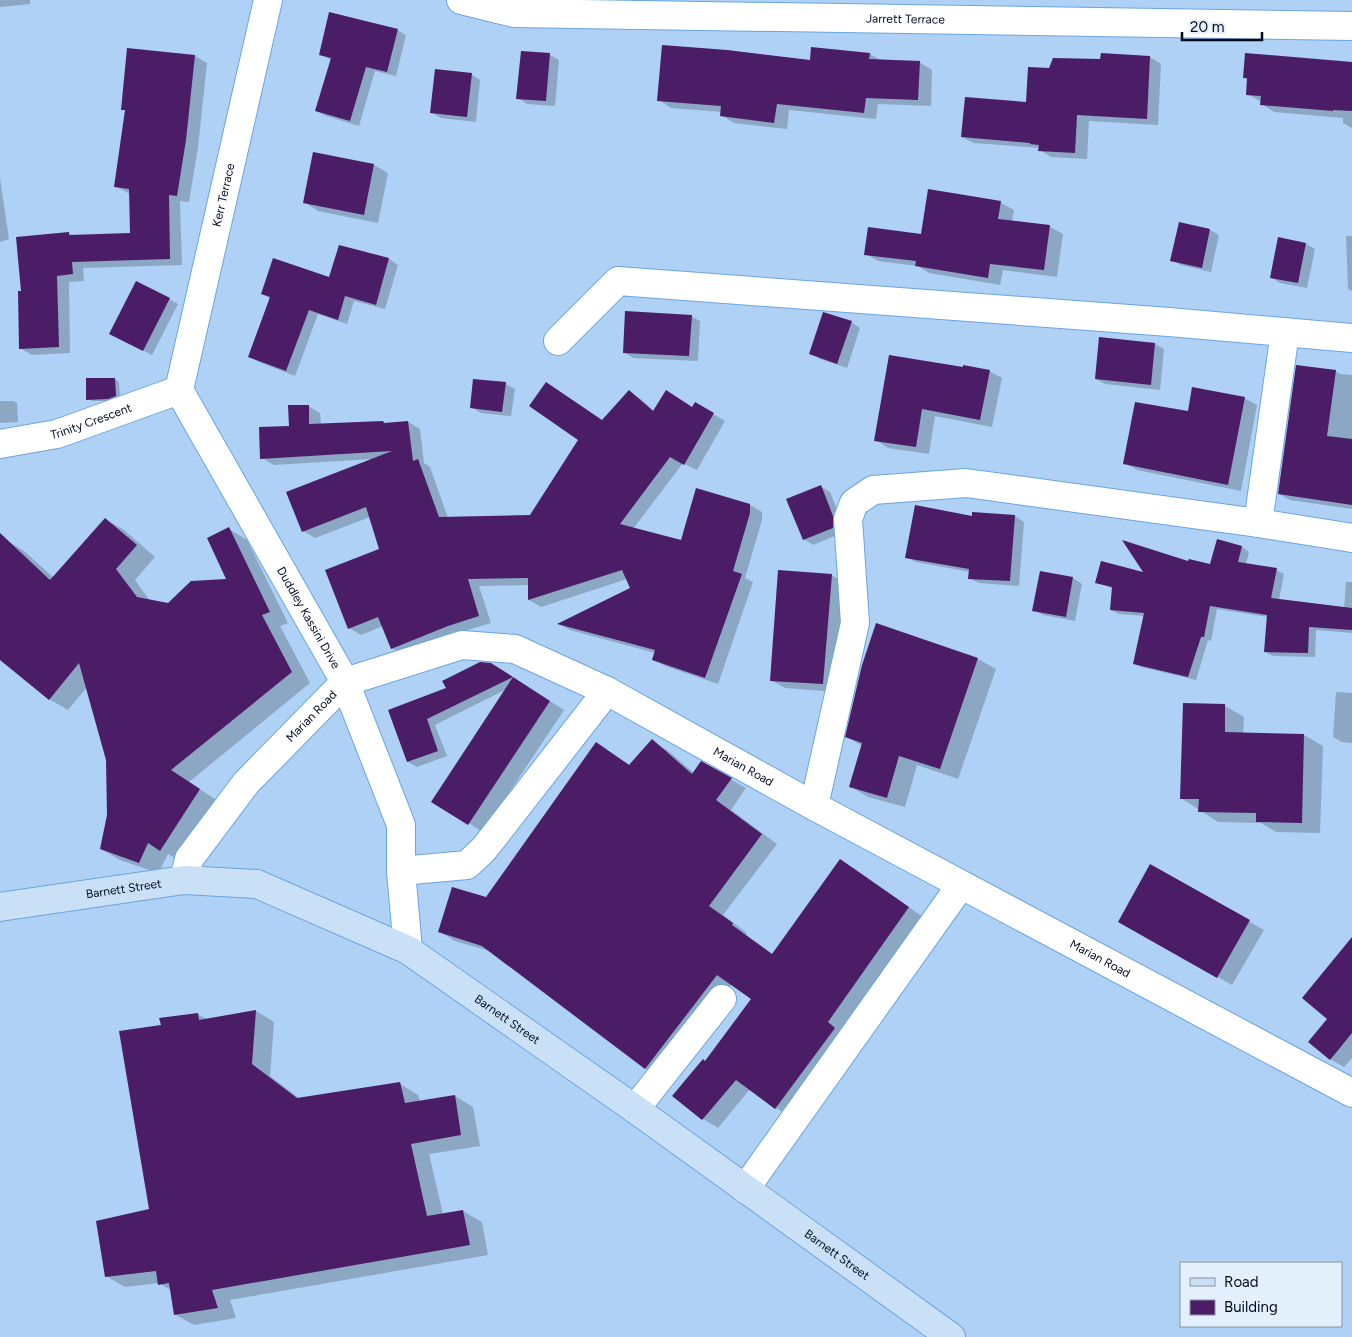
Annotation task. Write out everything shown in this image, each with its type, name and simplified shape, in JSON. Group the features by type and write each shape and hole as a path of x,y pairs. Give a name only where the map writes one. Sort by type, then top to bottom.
{"main road":[{"name":"Barnett Street","path":"0,906 184,880 257,884 408,950 635,1108 951,1337"}],"street":[{"name":"Kerr Terrace","path":"179,390 268,0"},
{"name":"Jarrett Terrace","path":"461,0 514,14 1352,26"},
{"path":"558,341 618,281 1352,338"},
{"path":"1258,523 1285,332"},
{"name":"Trinity Crescent","path":"0,444 57,434 179,390"},
{"name":"Duddley Kassini Drive","path":"179,390 345,682 401,825 401,871 408,950"},
{"path":"814,806 855,623 848,519 854,503 873,490 966,483 1258,523 1352,538"},
{"name":"Marian Road","path":"184,880 188,859 246,783 345,682 462,646 515,649 607,691 814,806 1352,1093"},
{"path":"401,871 467,865 484,849 607,691"},
{"path":"745,1189 961,884"},
{"path":"635,1108 722,999"}],"building":[{"path":"329,12 398,29 387,72 366,67 350,121 315,111 331,58 319,55"},
{"path":"662,45 727,50 810,60 811,47 870,53 869,59 920,61 918,100 866,98 864,113 777,104 774,123 720,116 721,106 657,101"},
{"path":"127,48 195,55 186,140 177,196 169,195 170,259 72,262 73,274 57,276 59,347 19,349 18,291 21,291 16,237 69,232 69,235 130,233 129,189 114,187 125,110 121,110"},
{"path":"521,51 550,53 546,101 516,99"},
{"path":"1101,53 1150,56 1147,119 1077,115 1075,153 1038,151 1039,145 1030,143 961,137 965,97 1026,102 1028,67 1049,68 1053,58 1100,59"},
{"path":"1245,53 1352,62 1352,111 1260,105 1261,96 1246,95 1247,78 1243,78"},
{"path":"435,69 472,73 467,117 430,113"},
{"path":"313,152 374,164 364,215 303,203"},
{"path":"928,189 1001,201 998,219 1050,225 1044,270 990,264 988,278 915,266 916,261 864,255 868,227 921,234"},
{"path":"1179,222 1210,229 1202,268 1170,261"},
{"path":"1278,237 1306,243 1298,283 1270,278"},
{"path":"339,245 389,258 376,305 345,296 338,320 309,310 286,371 248,357 270,297 261,294 273,258 329,277"},
{"path":"136,281 170,298 143,351 109,334"},
{"path":"625,311 692,315 689,356 623,353"},
{"path":"823,312 852,321 837,364 809,354"},
{"path":"1099,337 1155,343 1151,385 1095,379"},
{"path":"889,355 990,370 980,420 922,409 916,447 874,441"},
{"path":"1296,365 1336,370 1327,436 1352,439 1352,505 1278,494"},
{"path":"86,378 115,378 116,396 108,399 86,400"},
{"path":"473,379 506,382 502,412 470,408"},
{"path":"546,382 602,420 629,390 653,411 666,390 692,407 695,402 714,413 684,465 670,457 620,524 681,540 696,488 750,504 750,513 733,571 742,574 705,678 652,660 655,650 557,624 630,588 622,570 528,600 528,578 468,579 479,616 448,626 391,649 378,617 348,629 325,570 379,549 366,507 302,532 286,492 392,451 260,459 259,427 289,426 288,405 309,405 309,424 408,421 413,461 418,459 439,517 530,515 578,440 529,406"},
{"path":"1192,387 1245,397 1228,485 1123,464 1135,402 1188,411"},
{"path":"821,485 833,516 833,528 803,540 786,499"},
{"path":"915,505 972,516 972,512 1015,515 1010,581 968,579 969,569 905,558"},
{"path":"105,518 137,545 116,569 137,597 168,603 191,581 226,579 207,538 229,527 270,612 262,615 292,672 171,770 200,789 160,851 148,843 139,863 100,849 107,815 106,760 79,663 49,700 0,660 0,533 50,580"},
{"path":"1217,539 1242,546 1238,562 1277,568 1271,598 1352,608 1352,630 1309,627 1308,653 1264,652 1267,615 1210,606 1204,637 1201,637 1188,677 1133,664 1144,613 1110,610 1112,587 1095,583 1101,561 1143,572 1122,540 1188,561 1189,559 1210,564"},
{"path":"778,570 832,574 823,684 770,681"},
{"path":"1040,571 1073,577 1066,617 1032,611"},
{"path":"876,623 978,658 940,769 899,756 887,798 849,787 862,743 845,737 862,665"},
{"path":"480,662 491,663 513,677 427,719 438,751 407,762 388,710 446,688 442,681"},
{"path":"513,677 550,701 468,825 431,802"},
{"path":"1183,703 1225,704 1225,732 1304,734 1302,823 1256,822 1256,813 1198,812 1199,799 1180,799"},
{"path":"652,739 692,774 701,761 732,778 716,800 762,834 709,906 772,954 840,859 909,907 828,1022 835,1028 775,1109 736,1080 702,1120 672,1096 703,1059 705,1061 751,999 717,975 645,1069 482,946 438,932 452,887 486,897 596,742 629,765"},
{"path":"1150,864 1250,920 1217,978 1118,922"},
{"path":"1352,937 1352,1033 1330,1060 1308,1042 1327,1019 1302,998"},
{"path":"256,1010 252,1064 297,1098 400,1082 405,1103 455,1095 461,1135 411,1144 427,1216 463,1210 470,1245 212,1290 218,1308 174,1315 169,1283 158,1285 156,1271 105,1277 96,1221 149,1209 119,1031 161,1025 159,1018 198,1013 199,1020"}]}
